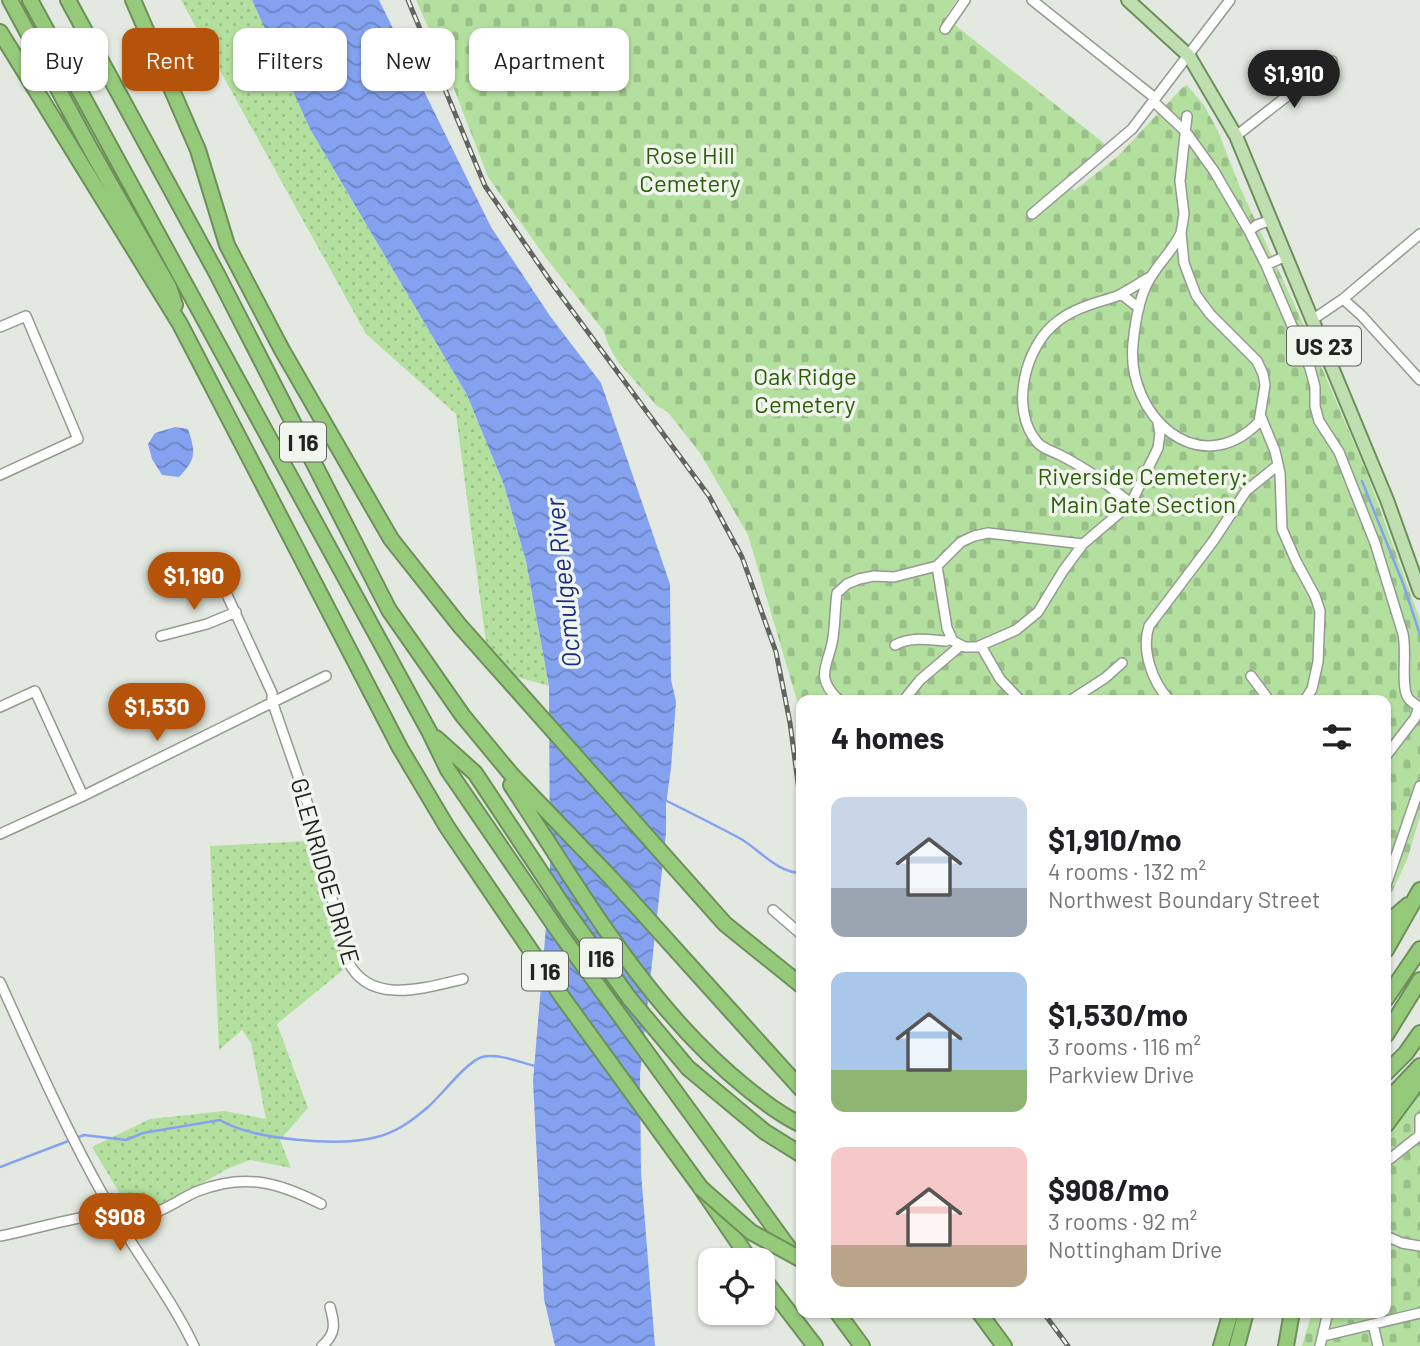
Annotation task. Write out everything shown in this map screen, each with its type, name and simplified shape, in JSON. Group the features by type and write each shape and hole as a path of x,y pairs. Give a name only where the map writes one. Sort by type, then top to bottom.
{"highway":[{"name":"I 16","path":"10,0 169,286 180,324 400,748 447,827 563,998 701,1188"},
{"name":"I16","path":"30,0 430,733 475,773 570,916 630,999 688,1068 765,1132 796,1151"},
{"name":"I 16","path":"68,0 217,274 389,610 484,743 732,1010 796,1083"},
{"name":"I 16","path":"133,0 198,149 227,245 282,350 391,539 460,626 725,924 796,981"},
{"path":"0,26 9,46"},
{"path":"0,32 180,324"},
{"path":"430,733 448,770 544,910 796,1257"},
{"path":"484,743 613,940 654,994 700,1047 773,1109 796,1122"},
{"path":"1391,919 1417,895"},
{"path":"1391,941 1417,895"},
{"path":"1391,992 1420,949"},
{"path":"1391,1027 1420,980"},
{"path":"1391,1068 1420,1033"},
{"path":"1391,1096 1420,1066"},
{"path":"1391,1118 1420,1079"},
{"path":"701,1188 751,1232 796,1256"},
{"path":"701,1188 742,1248"},
{"path":"775,1295 815,1346"},
{"path":"841,1318 862,1346"},
{"path":"983,1318 1004,1346"},
{"path":"1221,1346 1229,1318"},
{"path":"1237,1346 1244,1318"},
{"path":"1286,1346 1291,1318"}],"main road":[{"name":"US 23","path":"1128,0 1189,56 1236,136 1387,500 1420,592"}],"street":[{"path":"945,29 965,0"},
{"path":"1031,0 1154,100 1186,132 1214,171 1266,265 1313,378 1319,421 1339,452 1375,543 1404,634 1406,695 1420,708 1391,749"},
{"path":"1032,214 1124,136 1230,0"},
{"path":"1236,136 1332,61"},
{"path":"1187,116 1180,181 1184,214 1181,233 1184,263 1196,295 1210,314 1257,361 1265,385 1261,418 1278,465 1282,492 1282,529 1320,611 1318,662 1308,695"},
{"path":"1249,231 1271,220"},
{"path":"1131,503 1099,478 1038,444 1029,431 1023,405 1027,371 1043,337 1056,322 1071,312 1121,294 1150,277 1167,258 1181,233"},
{"path":"1312,320 1343,299 1420,234"},
{"path":"1266,265 1286,256"},
{"path":"1167,258 1184,263"},
{"path":"1150,277 1139,308 1132,366 1144,401 1158,424 1177,438 1214,445 1237,438 1261,418"},
{"path":"1121,294 1139,308"},
{"path":"1343,299 1420,380"},
{"path":"0,327 26,316 78,439 0,475"},
{"path":"937,566 951,639 960,646 970,648 981,646 1016,630 1038,612 1083,544 1131,503 1141,488 1159,445 1158,424"},
{"path":"1159,445 1177,438"},
{"path":"1165,695 1147,654 1144,639 1149,625 1214,540 1246,491 1278,465"},
{"path":"834,695 823,675 824,664 833,642 836,593 846,584 874,576 894,576 937,566 961,542 988,533 1083,544"},
{"name":"GLENRIDGE DRIVE","path":"217,573 272,693 272,701 308,805 353,972 370,985 383,989 424,988 463,979"},
{"path":"161,636 207,624 236,612"},
{"path":"895,645 903,640 951,639"},
{"path":"908,695 920,680 960,646"},
{"path":"981,646 1000,679 1015,695"},
{"path":"1079,695 1122,663"},
{"path":"0,834 326,676"},
{"path":"1251,676 1265,695"},
{"path":"0,707 35,691 83,796"},
{"path":"1391,861 1420,786"},
{"path":"773,909 796,930"},
{"path":"0,982 69,1134 114,1214 177,1310 194,1346"},
{"path":"1391,1158 1420,1135 1420,1118"},
{"path":"0,1236 114,1214 133,1217 153,1213 198,1191 229,1182 257,1180 294,1190 321,1204"},
{"path":"1391,1238 1420,1246"},
{"path":"322,1346 330,1339 334,1330 330,1307"},
{"path":"1321,1341 1420,1312"},
{"path":"1321,1341 1327,1318"},
{"path":"1373,1324 1378,1346"}],"green space":[{"path":"181,0 252,0 265,28 233,28 233,91 293,91 310,129 467,395 504,485 526,561 549,686 493,670 485,636 456,414 366,334 219,69 219,28 197,28"},
{"path":"416,0 957,0 945,17 1105,144 1060,184 1075,190 1118,156 1187,85 1204,105 1218,131 1239,185 1301,319 1368,476 1420,620 1420,816 1407,860 1392,892 1391,695 796,695 796,697 748,535 700,453 667,411 657,406 618,362 603,330 546,258 488,177 455,91 455,28 428,28"},
{"path":"307,841 343,970 277,1024 308,1108 280,1140 291,1168 250,1160 227,1169 136,1221 92,1147 150,1119 224,1111 266,1119 251,1043 242,1030 219,1050 210,846"},
{"path":"1420,1085 1420,1346 1302,1346 1310,1318 1391,1318 1391,1133"}],"water":[{"name":"Ocmulgee River","path":"252,0 379,0 393,28 361,28 361,91 424,91 491,227 550,316 601,383 670,584 671,680 676,701 666,804 666,833 640,1074 641,1173 655,1346 555,1346 544,1299 533,1081 550,879 549,686 526,561 504,485 467,395 310,129 293,91 347,91 347,28 265,28"},
{"path":"175,427 188,429 193,450 189,465 179,477 162,475 152,459 148,444 155,433"}],"waterway":[{"path":"1362,481 1404,586 1420,635"},
{"path":"663,799 741,839 777,865 796,872"},
{"path":"0,1167 84,1135 126,1140 143,1133 220,1120 253,1132 297,1140 342,1141 377,1137 398,1129 417,1116 469,1065 482,1057 502,1057 535,1066"}],"railway":[{"path":"408,0 485,186 551,282 709,496 742,557 776,652 796,768"},
{"path":"1047,1318 1068,1346"}],"park label":[{"name":"Rose Hill Cemetery","path":"690,168"},
{"name":"Oak Ridge Cemetery","path":"805,389"},
{"name":"Riverside Cemetery: Main Gate Section","path":"1143,489"}]}
